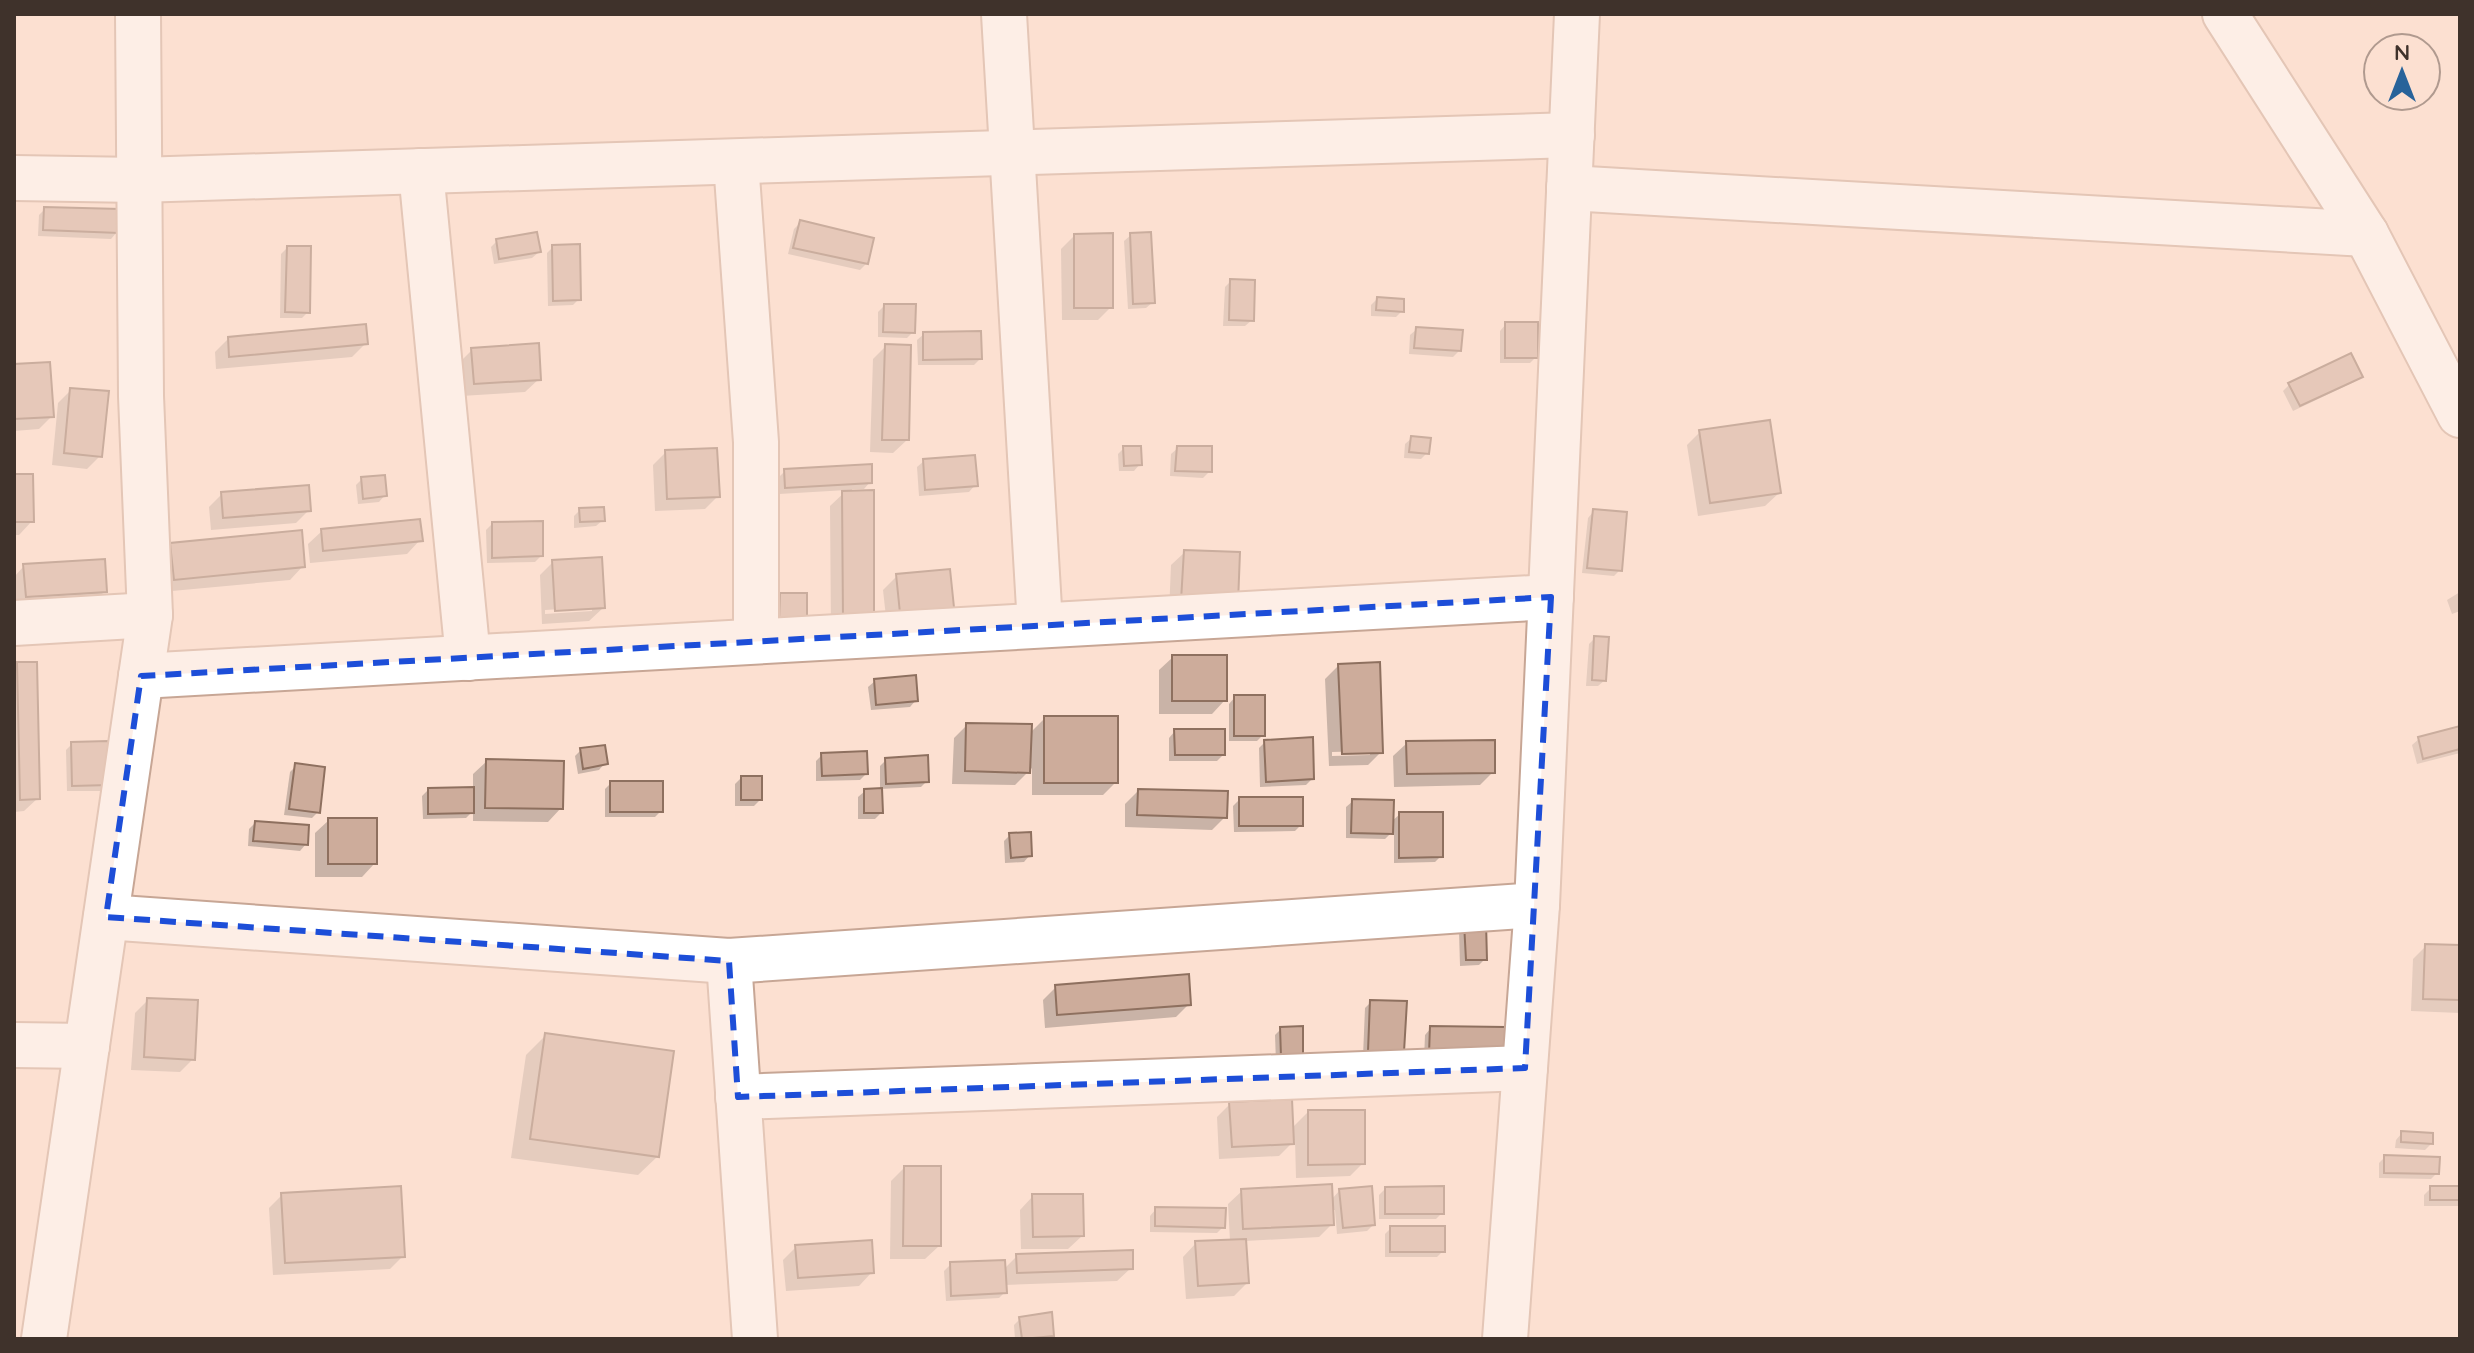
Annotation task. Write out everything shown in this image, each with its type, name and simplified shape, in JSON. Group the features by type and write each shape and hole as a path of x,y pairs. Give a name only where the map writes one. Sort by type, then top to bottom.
{"street":[{"path":"44,1339 150,615 141,396 138,14"},
{"path":"1004,14 1040,625"},
{"path":"1505,1339 1537,905 1577,14"},
{"path":"2225,14 2366,234 2454,388"},
{"path":"14,178 139,180 1572,135"},
{"path":"736,162 756,442 756,641"},
{"path":"421,171 468,658"},
{"path":"1569,188 2366,234"},
{"path":"141,676 1551,597"},
{"path":"14,623 150,615"},
{"path":"106,917 729,961 1537,905"},
{"path":"729,961 755,1339"},
{"path":"14,1045 87,1046"},
{"path":"738,1097 1525,1068"}],"highlighted area":[{"path":"1551,597 1525,1068 738,1097 729,961 106,917 141,676"}],"building":[{"path":"44,207 120,209 119,233 43,230"},
{"path":"800,220 874,238 868,264 793,248"},
{"path":"537,232 541,252 499,259 496,239"},
{"path":"1151,232 1155,303 1133,304 1130,233"},
{"path":"1113,233 1113,308 1074,308 1074,234"},
{"path":"580,244 581,300 553,301 552,245"},
{"path":"287,246 311,246 310,313 285,312"},
{"path":"1230,279 1255,280 1254,321 1229,320"},
{"path":"1377,297 1404,299 1404,312 1376,310"},
{"path":"884,304 916,304 915,333 883,332"},
{"path":"1505,322 1538,322 1538,358 1505,358"},
{"path":"366,324 368,344 229,357 228,337"},
{"path":"1416,327 1463,330 1461,351 1414,348"},
{"path":"981,331 982,359 923,360 923,332"},
{"path":"539,343 541,380 474,384 471,348"},
{"path":"885,344 911,345 909,440 882,440"},
{"path":"2351,353 2363,377 2300,406 2288,383"},
{"path":"50,362 54,417 14,419 14,364"},
{"path":"70,388 109,391 102,457 64,453"},
{"path":"1770,420 1781,493 1710,503 1699,430"},
{"path":"1411,436 1431,438 1429,454 1409,452"},
{"path":"1123,446 1141,446 1142,465 1124,466"},
{"path":"1177,446 1212,446 1212,472 1175,471"},
{"path":"717,448 720,497 667,499 665,450"},
{"path":"975,455 978,486 925,490 923,459"},
{"path":"872,464 872,483 785,488 784,469"},
{"path":"14,474 33,474 34,522 14,522"},
{"path":"385,475 387,496 363,499 361,477"},
{"path":"309,485 311,511 223,518 221,492"},
{"path":"874,490 874,618 843,619 842,491"},
{"path":"604,507 605,521 580,522 579,508"},
{"path":"1593,509 1627,512 1622,571 1587,568"},
{"path":"420,519 423,541 323,551 321,529"},
{"path":"543,521 543,556 492,558 492,522"},
{"path":"302,530 305,567 174,580 170,543"},
{"path":"1184,550 1240,552 1238,603 1181,601"},
{"path":"602,557 605,608 555,611 552,560"},
{"path":"105,559 107,592 26,597 23,564"},
{"path":"950,569 955,617 901,623 896,574"},
{"path":"780,593 807,593 807,622 779,622"},
{"path":"1594,636 1609,637 1606,681 1592,680"},
{"path":"1172,655 1227,655 1227,701 1172,701"},
{"path":"17,662 37,662 40,799 20,800"},
{"path":"1380,662 1383,753 1342,754 1338,664"},
{"path":"916,675 918,701 876,705 874,679"},
{"path":"1234,695 1265,695 1265,736 1234,736"},
{"path":"1044,716 1118,716 1118,783 1044,783"},
{"path":"966,723 1032,724 1030,773 965,771"},
{"path":"2460,726 2460,749 2423,759 2418,737"},
{"path":"1174,729 1225,729 1225,755 1175,755"},
{"path":"1313,737 1314,779 1266,782 1264,740"},
{"path":"1495,740 1495,773 1407,774 1406,741"},
{"path":"108,741 109,785 72,786 71,742"},
{"path":"605,745 608,764 583,769 580,748"},
{"path":"867,751 868,774 822,776 821,753"},
{"path":"928,755 929,782 886,784 885,758"},
{"path":"486,759 564,761 563,809 485,808"},
{"path":"295,763 325,767 320,813 289,809"},
{"path":"741,776 762,776 762,800 741,800"},
{"path":"610,781 663,781 663,812 610,812"},
{"path":"474,787 474,813 428,814 428,788"},
{"path":"882,788 883,813 864,813 864,789"},
{"path":"1138,789 1228,791 1227,818 1137,815"},
{"path":"1239,797 1303,797 1303,826 1239,826"},
{"path":"1352,799 1394,800 1393,834 1351,833"},
{"path":"1399,812 1443,812 1443,857 1399,858"},
{"path":"328,818 377,818 377,864 328,864"},
{"path":"255,821 309,825 308,845 253,841"},
{"path":"1031,832 1032,856 1011,858 1009,833"},
{"path":"1486,922 1487,960 1466,960 1464,923"},
{"path":"2425,944 2460,945 2460,1000 2423,999"},
{"path":"1189,974 1191,1005 1057,1015 1055,985"},
{"path":"147,998 198,1000 195,1060 144,1057"},
{"path":"1370,1000 1407,1001 1404,1052 1368,1051"},
{"path":"1303,1026 1303,1057 1281,1057 1280,1027"},
{"path":"1430,1026 1505,1027 1505,1055 1429,1054"},
{"path":"545,1033 674,1051 659,1157 530,1139"},
{"path":"1292,1099 1294,1144 1232,1147 1229,1102"},
{"path":"1308,1110 1365,1110 1365,1164 1308,1165"},
{"path":"2401,1131 2433,1133 2433,1144 2401,1142"},
{"path":"2384,1155 2440,1157 2439,1174 2384,1173"},
{"path":"904,1166 941,1166 941,1246 903,1246"},
{"path":"1332,1184 1334,1225 1243,1229 1241,1189"},
{"path":"401,1186 405,1257 285,1263 281,1193"},
{"path":"1372,1186 1375,1225 1343,1228 1339,1189"},
{"path":"1444,1186 1444,1214 1385,1214 1385,1187"},
{"path":"2430,1186 2460,1186 2460,1200 2430,1200"},
{"path":"1032,1194 1083,1194 1084,1236 1033,1237"},
{"path":"1155,1207 1226,1208 1225,1228 1155,1226"},
{"path":"1390,1226 1445,1226 1445,1252 1390,1252"},
{"path":"1246,1239 1249,1283 1198,1286 1195,1241"},
{"path":"872,1240 874,1273 798,1278 795,1245"},
{"path":"1133,1250 1133,1269 1017,1273 1016,1254"},
{"path":"1005,1260 1007,1293 951,1296 950,1262"},
{"path":"1052,1312 1054,1336 1022,1339 1019,1317"}]}
